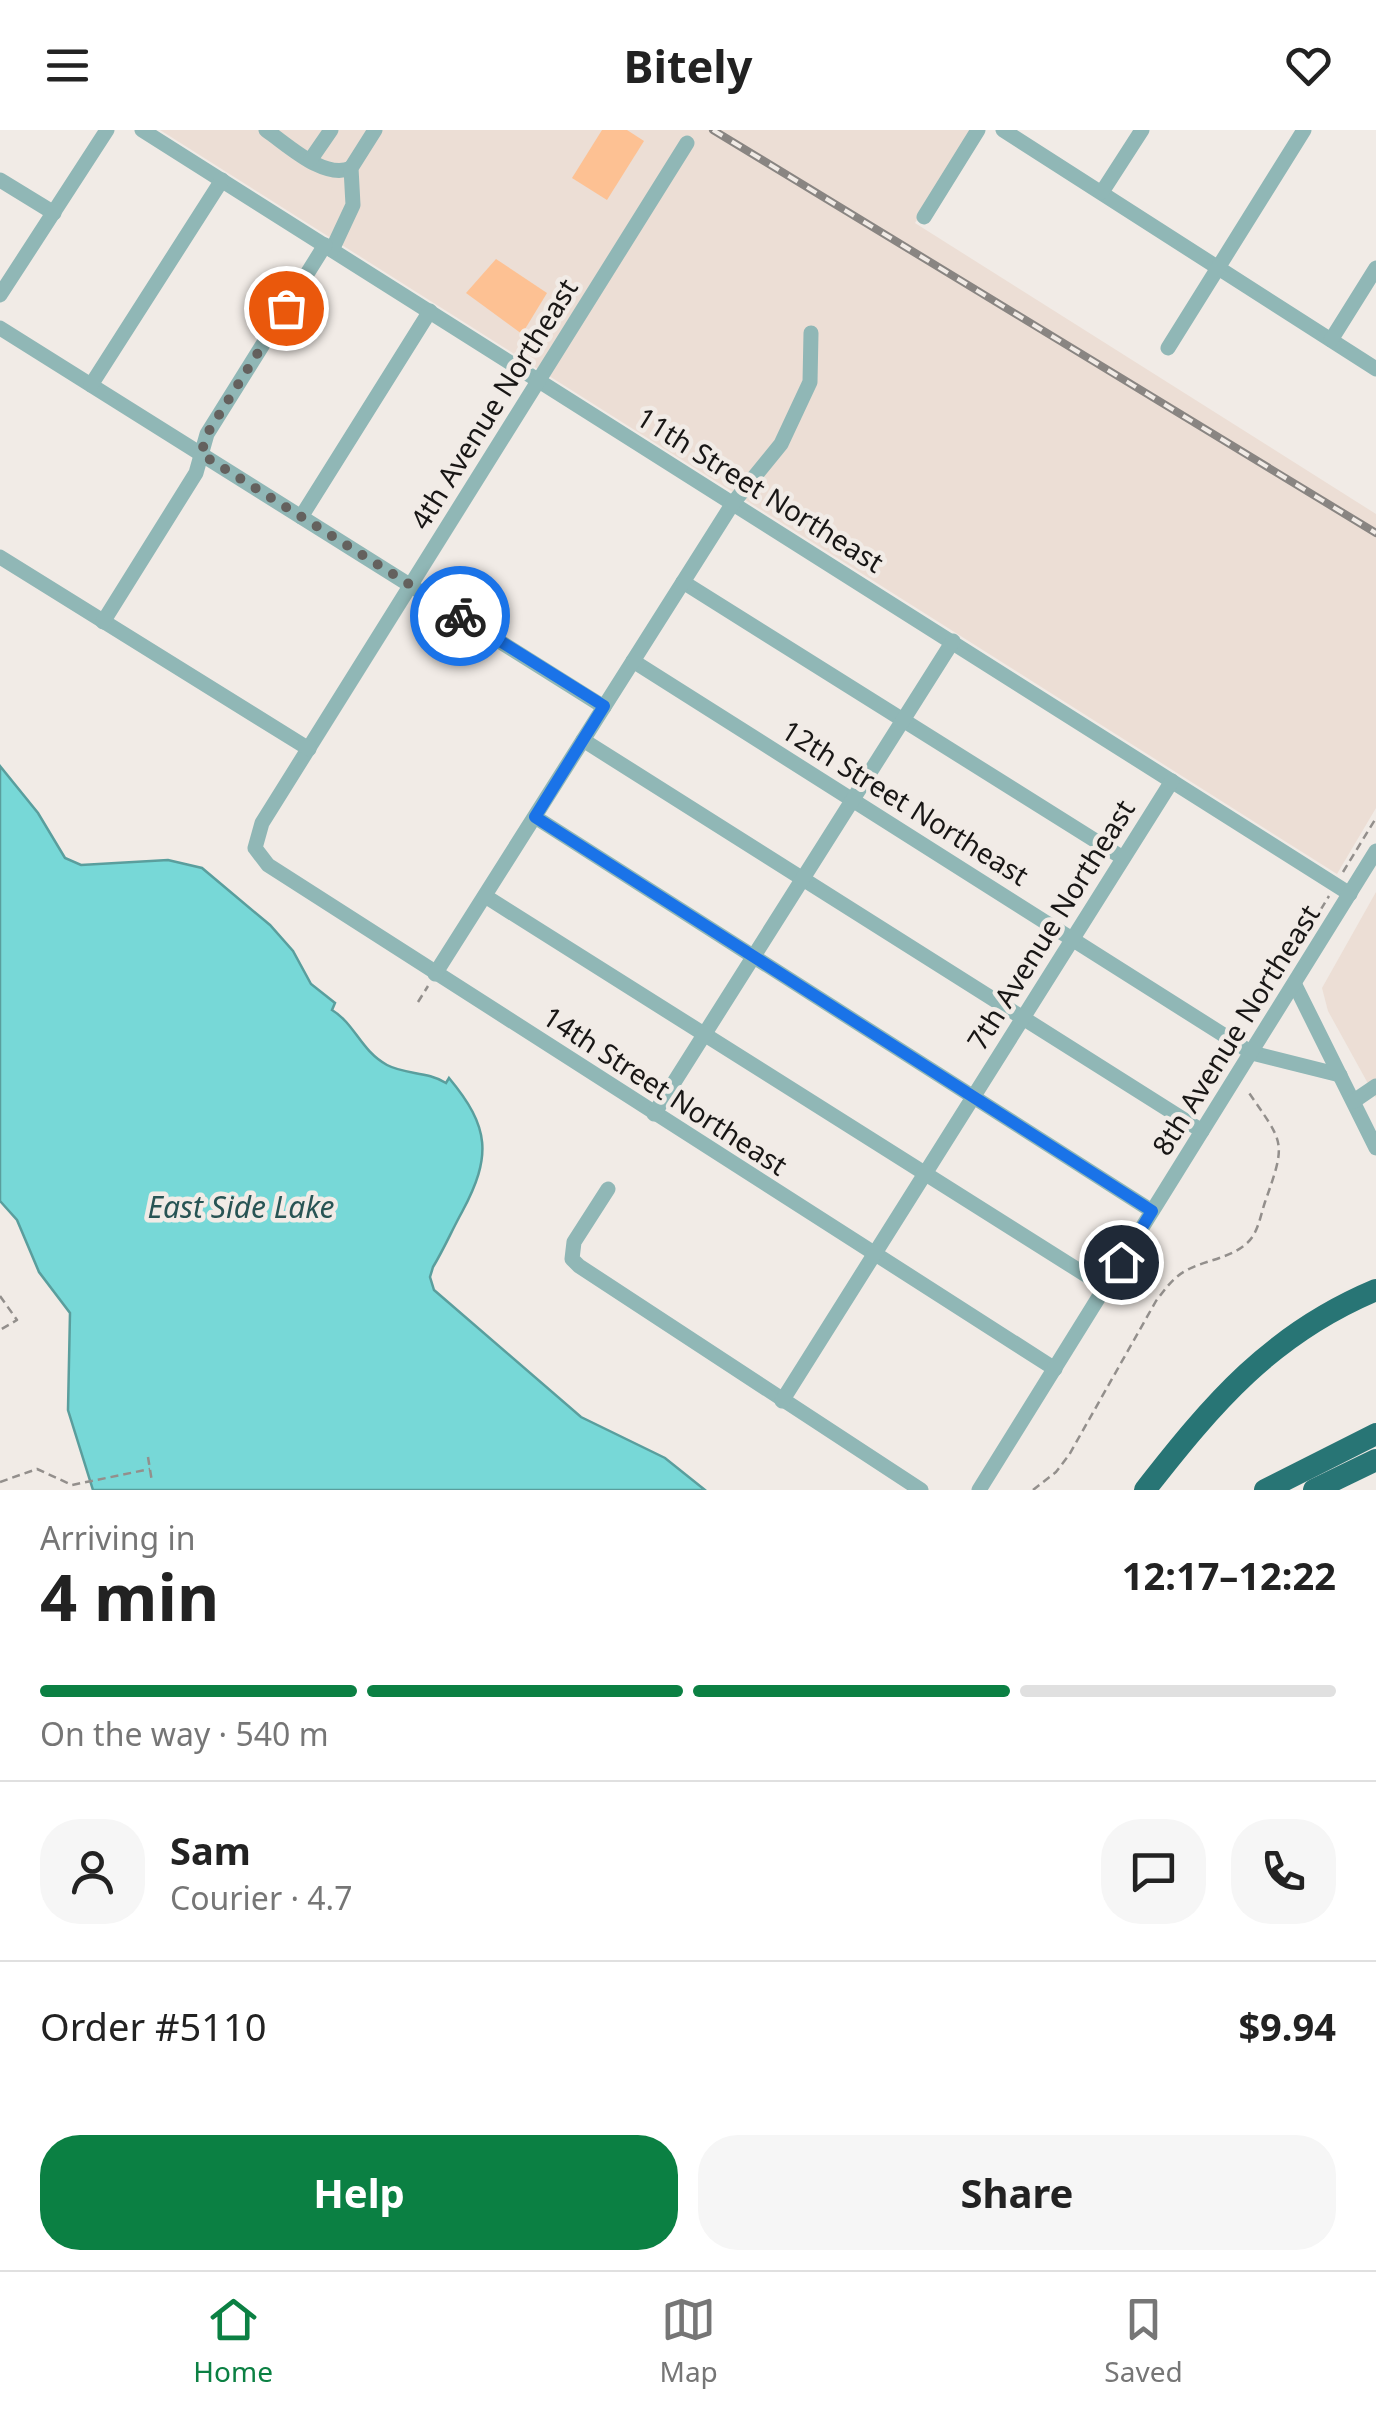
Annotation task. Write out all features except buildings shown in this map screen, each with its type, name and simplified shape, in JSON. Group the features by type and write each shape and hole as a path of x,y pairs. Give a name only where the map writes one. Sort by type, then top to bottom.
{"highway":[{"path":"1145,1490 1210,1408 1255,1363 1302,1329 1376,1290"},
{"path":"1265,1490 1376,1434"},
{"path":"1314,1490 1376,1460"}],"street":[{"path":"0,295 108,130"},
{"name":"11th Street Northeast","path":"142,130 1350,894"},
{"path":"266,130 288,136 328,170 340,172 351,168"},
{"path":"312,160 331,130"},
{"path":"103,622 196,473 207,434 353,205 351,168 375,130"},
{"path":"924,217 978,130"},
{"path":"1002,130 1376,369"},
{"path":"1102,192 1142,130"},
{"path":"1168,348 1304,130"},
{"name":"4th Avenue Northeast","path":"255,848 262,823 687,143"},
{"path":"0,180 54,213"},
{"path":"91,385 222,180"},
{"path":"1331,340 1376,268"},
{"path":"301,517 430,311"},
{"path":"0,328 604,706"},
{"path":"436,974 734,503 780,444 810,382 811,333"},
{"path":"0,557 309,750"},
{"path":"683,582 1123,858"},
{"path":"654,1114 952,642"},
{"name":"12th Street Northeast","path":"633,661 1252,1052 1340,1074"},
{"path":"583,740 1202,1131"},
{"name":"7th Avenue Northeast","path":"782,1401 1172,781"},
{"path":"535,817 1152,1211"},
{"name":"14th Street Northeast","path":"255,848 268,865 1055,1368"},
{"name":"8th Avenue Northeast","path":"980,1490 1376,851"},
{"path":"485,896 1106,1287"},
{"path":"1295,985 1376,1148"},
{"path":"1238,1074 1281,1062"},
{"path":"1354,1101 1376,1086"},
{"path":"608,1189 574,1242 572,1259 922,1490"}],"path":[{"path":"418,1002 436,974"},
{"path":"1034,1490 1056,1472 1069,1454 1156,1301 1172,1280 1188,1269 1235,1251 1255,1233 1277,1174 1280,1148 1276,1133 1238,1074"},
{"path":"0,1296 16,1320 1,1329"},
{"path":"148,1457 152,1482"},
{"path":"0,1482 37,1469 72,1485 150,1469"}],"shaded area":[{"path":"160,130 973,130 915,223 1376,514 1376,808 1337,874"},
{"path":"1376,892 1376,1098 1328,1011 1322,988"}],"water":[{"name":"East Side Lake","path":"0,766 38,813 65,858 81,865 168,860 202,868 270,925 293,951 311,984 335,1003 332,1010 378,1059 394,1068 446,1083 449,1078 473,1112 482,1142 482,1158 472,1192 433,1267 430,1277 434,1290 581,1417 665,1458 705,1490 93,1490 68,1410 70,1313 39,1272 17,1220 0,1201"}],"railway":[{"path":"713,130 1376,533"}],"way so far":[{"path":"286,308 207,434 201,454 460,616"}],"route":[{"path":"460,616 604,706 535,817 1152,1211 1121,1262"}]}
